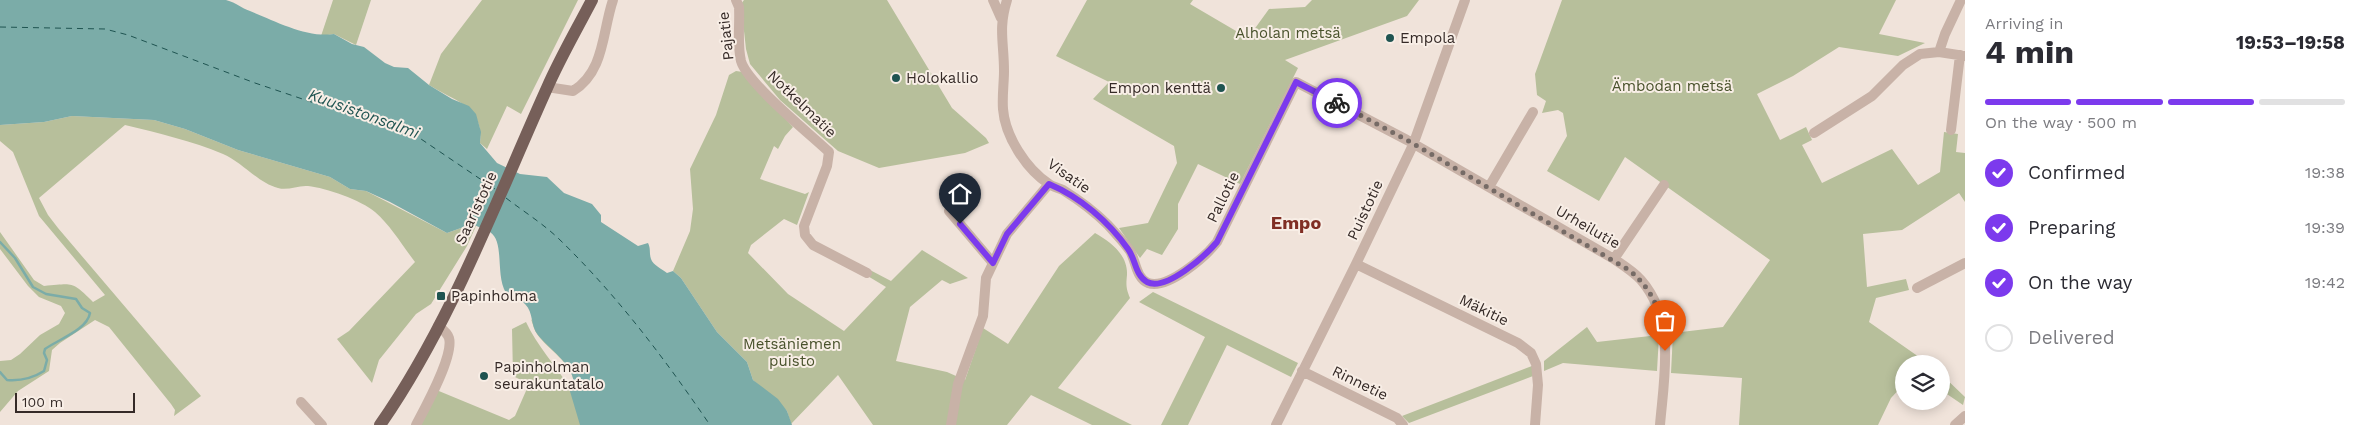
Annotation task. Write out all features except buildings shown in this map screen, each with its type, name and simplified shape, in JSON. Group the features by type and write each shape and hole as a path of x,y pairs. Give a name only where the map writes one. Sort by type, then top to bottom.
{"main road":[{"name":"Saaristotie","path":"380,425 410,380 438,326 523,145 547,87 592,0"}],"street":[{"path":"547,87 573,91 593,70 600,57 613,0"},
{"name":"Pajatie","path":"736,0 739,7 742,62 746,69"},
{"path":"993,0 1002,18"},
{"name":"Visatie","path":"1007,0 1002,18 1004,119 1021,155 1049,184 1076,199 1107,224 1130,252 1140,277"},
{"name":"Puistotie","path":"1276,425 1413,145 1466,0"},
{"path":"1939,52 1961,0"},
{"path":"1814,132 1872,96 1912,59 1920,54 1939,52 1962,56 1951,130"},
{"name":"Notkelmatie","path":"746,69 777,104 829,152 827,166 804,226 808,240 867,273"},
{"name":"Urheilutie","path":"1296,82 1407,140 1614,259 1640,279 1658,307 1664,334 1665,351 1660,425"},
{"name":"Pallotie","path":"1140,277 1149,283 1158,283 1174,277 1207,254 1217,242 1296,82"},
{"path":"1489,187 1533,112"},
{"path":"951,425 958,384 983,316 986,278 1007,234 1049,184"},
{"path":"1614,259 1664,185"},
{"path":"950,211 993,263"},
{"path":"1917,288 1965,263"},
{"name":"Mäkitie","path":"1356,264 1518,343 1531,353 1538,373 1535,425"},
{"path":"416,425 440,376 449,343 446,332 438,326"},
{"name":"Rinnetie","path":"1302,371 1396,418 1403,425"},
{"path":"301,402 322,425"},
{"path":"1955,425 1965,416"}],"green space":[{"path":"333,0 371,0 356,45 334,34 321,36"},
{"path":"482,0 578,0 521,114 507,106 487,149 480,143 478,121 473,113 466,106 429,85 441,54"},
{"path":"744,0 887,0 952,108 986,138 989,143 965,153 879,168 838,151 780,100 750,64 746,49 741,4"},
{"name":"Alholan metsä","path":"1087,0 1193,0 1190,4 1248,38 1269,9 1305,7 1312,0 1419,0 1407,16 1285,60 1298,68 1240,184 1198,164 1178,204 1178,229 1162,255 1147,249 1140,258 1119,228 1148,223 1177,163 1174,146 1093,99 1109,82 1056,56"},
{"name":"Ämbodan metsä","path":"1562,0 1896,0 1879,34 1925,43 1898,56 1839,47 1793,76 1757,94 1780,140 1806,127 1812,140 1802,145 1822,183 1892,149 1918,185 1940,172 1944,132 1958,134 1956,152 1965,153 1965,202 1959,193 1902,230 1863,234 1867,287 1906,279 1909,290 1876,298 1869,322 1916,355 1895,355 1895,394 1878,425 1739,425 1742,378 1671,373 1673,333 1723,327 1770,260 1625,157 1599,201 1547,171 1567,136 1563,113 1558,110 1542,113 1546,101 1537,95 1535,74"},
{"name":"Metsäniemen puisto","path":"736,71 743,72 793,127 785,136 778,149 774,146 760,179 805,194 809,192 797,225 784,219 751,245 748,253 788,294 844,331 886,287 866,275 870,270 891,281 922,250 968,278 950,284 942,280 910,307 896,361 947,372 965,380 983,328 1008,344 1059,266 1095,233 1122,255 1127,268 1127,286 1130,298 1058,388 1132,425 1092,425 1031,395 1007,425 873,425 838,375 791,424 787,411 753,380 747,362 717,332 681,278 673,271 690,231 693,209 690,169 716,115 729,75"},
{"path":"72,116 154,120 185,129 238,150 330,177 350,189 366,191 447,233 472,224 476,226 467,246 431,304 416,314 379,360 372,383 337,339 349,331 415,262 381,217 361,203 343,195 308,186 286,189 278,188 264,182 237,162 211,149 125,125 39,198 58,228 201,396 174,416 175,410 171,404 109,327 95,320 52,350 49,371 18,391 0,412 0,361 11,360 20,354 40,335 59,324 65,313 61,306 39,297 28,286 0,249 0,232 34,280 44,286 71,285 80,290 93,302 105,295 39,216 13,152 0,141 0,125 44,122"},
{"path":"1153,292 1298,363 1291,377 1227,345 1188,425 1161,425 1205,337 1139,302"},
{"path":"531,319 619,425 416,425 434,389 509,420 515,416 529,384 513,376 512,329 526,322 535,339 569,387 574,383 569,369 537,334"},
{"path":"1587,327 1597,342 1659,335 1657,371 1563,363 1544,371 1544,361"},
{"path":"1532,366 1533,376 1409,423 1402,416"},
{"path":"1950,383 1965,397 1963,405 1950,396"}],"water":[{"name":"Kuusistonsalmi","path":"0,0 226,0 291,28 313,34 334,34 352,44 364,47 385,63 394,67 408,68 429,85 452,99 469,106 476,114 481,132 480,143 497,163 520,174 547,177 564,193 592,204 601,215 601,222 638,246 648,243 652,261 667,273 673,271 681,278 717,332 747,362 753,380 778,399 787,411 792,425 580,425 569,388 574,383 569,369 538,335 525,304 506,293 501,277 497,243 495,237 490,232 472,224 447,233 390,202 366,191 350,189 330,177 238,150 185,129 154,120 72,116 44,122 0,125"}],"waterway":[{"path":"0,242 15,258 33,287 46,294 76,299 82,308 90,313 84,324 72,334 45,349 44,353 47,360 44,371 31,377 12,380 7,380 0,372"}],"ferry route":[{"path":"0,27 105,29 128,35 255,83 421,139 495,189"},
{"path":"506,198 552,233 600,282 657,351 710,425"}],"way so far":[{"path":"1337,103 1407,140 1614,259 1629,270 1640,279 1651,293 1658,307 1664,334 1665,351"}],"place":[{"name":"Empola","path":"1390,38"},
{"name":"Holokallio","path":"896,78"},
{"name":"Empon kenttä","path":"1221,88"},
{"name":"Papinholma","path":"441,296"},
{"name":"Papinholman seurakuntatalo","path":"484,376"}],"district":[{"name":"Empo","path":"1296,223"}],"route":[{"path":"960,224 993,263 1007,234 1021,215 1049,184 1062,190 1107,224 1130,252 1140,277 1149,283 1158,283 1174,277 1189,268 1207,254 1217,242 1296,82 1337,103"}]}
